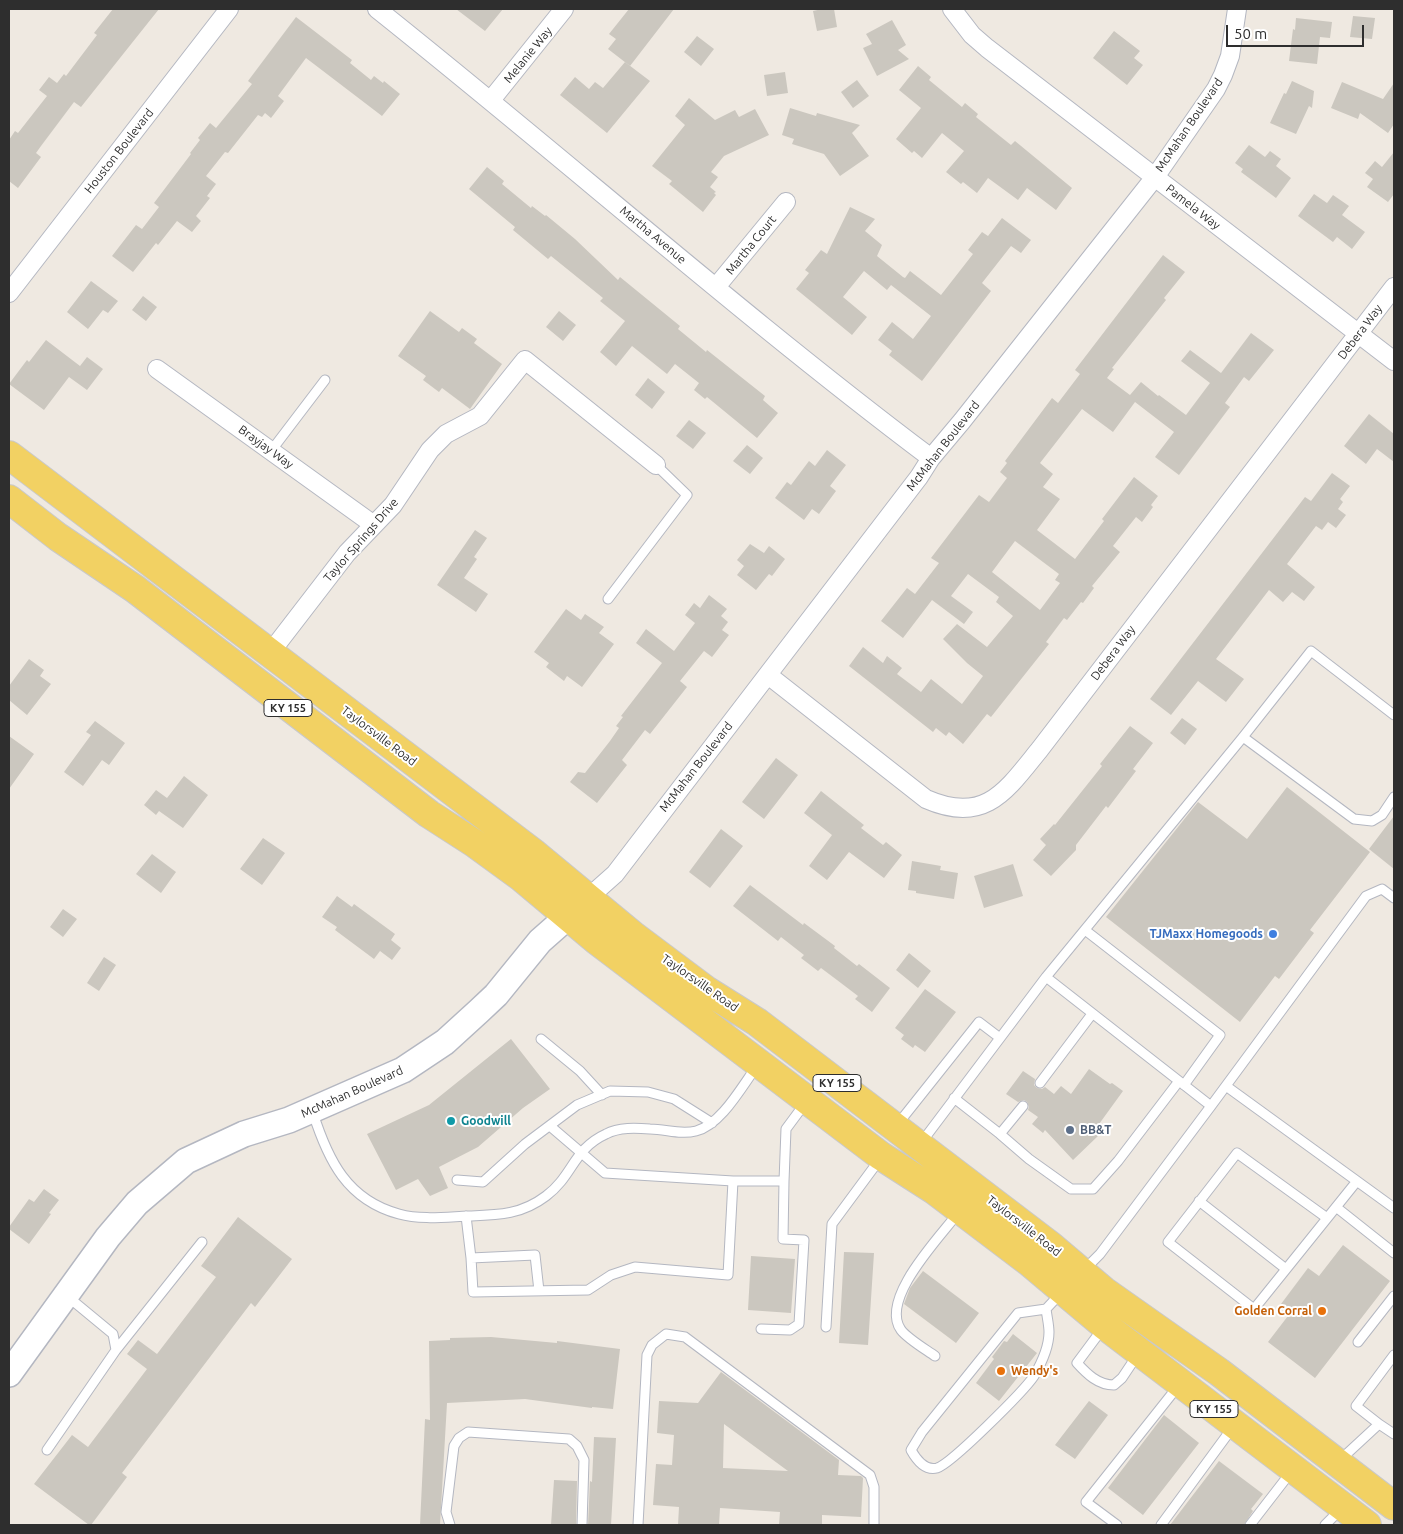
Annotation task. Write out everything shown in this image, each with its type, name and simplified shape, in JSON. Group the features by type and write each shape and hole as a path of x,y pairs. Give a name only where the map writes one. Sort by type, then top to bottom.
{"main road":[{"name":"Taylorsville Road","path":"9,455 535,854 634,936 706,990 757,1022 1051,1246 1067,1287"},
{"name":"Taylorsville Road","path":"9,499 58,536 135,589 429,814 474,842 522,878 596,940 881,1156 934,1190 1029,1262 1067,1287 1104,1326 1293,1470 1334,1516 1367,1525"},
{"name":"Taylorsville Road","path":"1067,1287 1104,1291 1219,1372 1394,1506"}],"street":[{"name":"Houston Boulevard","path":"9,293 229,9"},
{"name":"Martha Avenue","path":"377,9 491,100 799,356 931,458"},
{"name":"Melanie Way","path":"491,100 564,9"},
{"name":"Pamela Way","path":"952,9 966,28 987,48 1394,361"},
{"name":"McMahan Boulevard","path":"9,1374 67,1296 108,1236 137,1204 186,1160 244,1134 289,1120 403,1070 445,1042 496,995 540,941 615,874 913,485 931,458 1155,177 1216,90 1230,56 1237,9"},
{"name":"Martha Court","path":"716,287 786,202"},
{"name":"Debera Way","path":"768,675 926,799 949,807 968,808 986,804 998,798 1014,782 1040,749 1394,287"},
{"name":"Taylor Springs Drive","path":"270,653 347,552 393,505 430,450 446,434 480,416 525,360 656,465"},
{"name":"Brayjay Way","path":"158,369 374,525"}],"lane":[{"path":"271,451 325,380"},
{"path":"608,599 687,495 656,465"},
{"path":"919,1146 1046,977 1311,651 1394,715"},
{"path":"1243,737 1354,819 1372,822 1382,814 1394,797"},
{"path":"1067,1287 1034,1376 977,1436 939,1468 930,1468 916,1459 910,1450 922,1432 1018,1313 1067,1287 1100,1254 1366,896 1382,889 1394,898"},
{"path":"954,1098 1029,1159 1071,1189 1093,1189 1220,1035 1085,930"},
{"path":"1046,977 1211,1106"},
{"path":"1040,1083 1092,1014"},
{"path":"895,1128 979,1022 1000,1038"},
{"path":"541,1039 580,1071 602,1094"},
{"path":"312,1110 322,1141 332,1162 346,1182 385,1209 400,1215 423,1218 508,1214 524,1210 546,1196 560,1184 580,1152 592,1142 608,1133 631,1128 678,1132 696,1131 712,1123 759,1063"},
{"path":"1226,1086 1394,1208"},
{"path":"457,1180 483,1182 525,1144 577,1105 610,1090 648,1092 674,1099 712,1123"},
{"path":"761,1329 790,1330 799,1324 804,1240 783,1239 784,1182 786,1129 807,1100"},
{"path":"1000,1134 1023,1106"},
{"path":"550,1126 605,1173 733,1181 784,1182"},
{"path":"1327,1218 1236,1153 1168,1242 1254,1309 1357,1181"},
{"path":"826,1327 832,1224 881,1156"},
{"path":"466,1216 473,1292 588,1290 611,1275 635,1267 728,1275 733,1181"},
{"path":"1199,1202 1286,1269"},
{"path":"1336,1207 1394,1253"},
{"path":"934,1356 902,1332 897,1322 897,1307 899,1296 907,1279 960,1210"},
{"path":"47,1450 116,1350 202,1242"},
{"path":"471,1258 535,1255 539,1291"},
{"path":"67,1296 112,1334 116,1350"},
{"path":"1358,1342 1394,1296"},
{"path":"1104,1326 1077,1363 1087,1373 1104,1385 1114,1385 1122,1378 1139,1352"},
{"path":"638,1525 647,1355 652,1345 666,1334 685,1337 870,1475 874,1487 874,1525"},
{"path":"1394,1355 1356,1406 1394,1434"},
{"path":"1117,1525 1086,1502 1180,1383"},
{"path":"1337,1463 1379,1424"},
{"path":"1161,1525 1234,1425"},
{"path":"450,1525 446,1512 454,1446 459,1438 468,1432 569,1439 577,1446 584,1460 582,1525"},
{"path":"1250,1525 1293,1470"}],"building":[{"path":"113,9 159,9 81,107 74,102 36,153 41,157 18,188 9,181 9,140 15,131 18,133 47,96 39,90 49,77 57,83 64,74 66,76 97,35 94,33"},
{"path":"456,9 503,9 485,31"},
{"path":"629,9 674,9 630,66 608,49 616,39 609,34"},
{"path":"834,9 837,27 817,31 813,11"},
{"path":"1353,16 1375,18 1372,39 1350,37"},
{"path":"296,17 352,60 350,63 371,80 374,76 383,83 384,81 400,94 382,116 306,58 278,96 284,101 271,118 265,113 262,117 258,115 228,153 225,152 206,176 216,184 207,196 210,198 196,216 201,221 192,232 177,221 158,245 156,243 133,272 112,256 136,225 142,229 159,207 154,203 191,154 200,140 198,138 210,123 216,128 252,84 248,81"},
{"path":"1296,18 1332,22 1330,38 1320,37 1317,64 1289,61"},
{"path":"892,20 906,45 898,50 909,59 877,76 863,48 872,44 866,34"},
{"path":"1114,31 1140,51 1134,58 1143,65 1127,85 1093,58"},
{"path":"697,36 714,49 701,66 684,52"},
{"path":"625,62 650,81 607,133 560,95 575,77 589,89 595,82 603,88"},
{"path":"918,66 931,77 929,80 962,107 965,103 978,114 976,117 1011,145 1015,141 1072,188 1056,210 1027,188 1018,200 988,178 977,193 963,182 961,184 946,172 964,151 942,133 922,158 914,151 912,153 896,139 921,108 899,90"},
{"path":"785,72 788,93 767,96 764,75"},
{"path":"857,80 869,96 853,108 841,92"},
{"path":"1292,81 1314,91 1312,108 1309,106 1296,134 1270,123 1284,93 1286,94"},
{"path":"1342,82 1383,99 1394,83 1394,124 1388,133 1360,113 1358,119 1331,108"},
{"path":"689,98 715,120 735,110 739,117 755,109 769,135 724,156 711,172 718,177 710,187 716,192 714,193 716,195 703,212 669,184 672,181 652,166 685,125 675,116"},
{"path":"790,108 816,116 817,113 860,125 852,133 869,156 840,176 824,154 792,144 794,139 782,135"},
{"path":"1249,145 1265,157 1270,151 1281,159 1276,166 1291,178 1276,198 1241,172 1243,169 1235,163"},
{"path":"1394,152 1394,194 1388,202 1367,187 1373,179 1365,173 1375,161 1382,167"},
{"path":"487,167 504,181 502,184 531,208 532,206 546,215 575,239 618,280 620,277 680,326 678,329 706,352 707,350 765,396 763,400 778,413 757,438 707,397 705,399 694,390 699,383 675,364 667,374 632,346 616,366 600,352 625,321 600,301 603,298 551,256 548,259 513,230 515,227 469,189"},
{"path":"1314,194 1327,203 1333,195 1349,206 1342,215 1365,232 1352,249 1337,237 1333,242 1298,216"},
{"path":"850,207 875,219 865,231 882,245 877,256 903,277 905,278 910,271 941,295 973,254 968,250 982,232 988,236 1002,218 1031,240 1021,253 1011,246 982,283 991,291 922,381 889,355 892,351 878,340 892,322 913,339 931,316 891,285 887,290 864,271 843,297 867,317 852,335 796,289 809,273 805,270 821,250 827,254"},
{"path":"1163,255 1185,272 1164,298 1166,300 1112,368 1114,369 1107,378 1130,395 1141,382 1186,415 1210,383 1181,361 1190,350 1221,373 1251,333 1274,350 1249,381 1244,377 1225,403 1230,407 1179,475 1155,457 1174,432 1135,402 1113,432 1082,409 1040,463 1053,474 1043,487 1060,499 1037,530 1075,559 1134,477 1158,496 1151,505 1153,507 1142,522 1136,517 1113,546 1120,552 1092,586 1094,588 1083,603 1081,602 1067,620 1064,618 1046,642 1049,644 991,717 987,714 963,744 949,732 946,736 936,728 933,732 849,666 863,647 883,663 887,656 902,668 897,674 921,692 931,679 962,704 983,676 943,639 957,624 987,647 1013,616 996,602 999,597 968,574 951,596 973,612 964,624 932,600 903,638 881,621 907,588 915,594 939,563 931,558 979,495 989,502 1007,478 1000,472 1007,463 1005,461 1052,398 1058,403 1080,374 1075,370","holes":["1015,541 1059,574 1055,580 1060,583 1040,610 992,572"]},
{"path":"91,281 118,301 108,313 103,310 88,329 67,312"},
{"path":"143,296 157,307 146,321 132,310"},
{"path":"430,311 459,332 462,328 477,339 474,343 502,364 470,409 442,388 439,392 423,380 426,376 398,356"},
{"path":"559,311 576,325 563,341 546,327"},
{"path":"46,340 80,366 87,357 103,369 87,390 69,377 44,410 9,384 27,360 29,362"},
{"path":"648,378 665,392 652,409 635,395"},
{"path":"1369,414 1394,434 1394,462 1377,449 1366,464 1344,446"},
{"path":"689,420 706,433 693,449 676,436"},
{"path":"747,445 763,458 750,474 733,461"},
{"path":"827,450 846,465 830,486 836,491 819,514 812,509 804,520 775,498 787,482 791,485 809,461 815,466"},
{"path":"1332,473 1350,486 1340,499 1343,502 1338,509 1346,515 1336,528 1328,522 1322,530 1316,526 1287,564 1315,587 1304,601 1292,592 1283,602 1269,590 1216,659 1244,679 1226,702 1198,681 1171,715 1150,699 1305,497 1311,501"},
{"path":"475,530 487,538 474,557 477,559 464,578 488,594 476,612 437,585"},
{"path":"750,544 764,553 769,546 785,559 772,576 769,574 756,590 737,575 744,566 737,560"},
{"path":"709,595 727,609 721,616 728,622 722,630 729,635 712,657 704,651 680,681 687,687 650,734 645,730 622,760 627,765 597,803 570,782 578,772 585,773 610,741 619,728 616,726 623,717 621,716 662,663 636,643 646,629 674,651 695,623 685,615 694,603 700,608"},
{"path":"566,609 581,620 585,614 604,627 599,633 614,644 582,687 567,676 564,681 546,667 549,663 534,652"},
{"path":"29,659 44,670 40,676 51,684 27,715 9,700 9,686"},
{"path":"1182,718 1197,729 1185,745 1170,733"},
{"path":"95,721 125,743 109,765 102,760 83,786 64,772 91,735 86,732"},
{"path":"1130,726 1153,743 1133,769 1136,771 1108,808 1106,806 1076,845 1076,850 1051,876 1033,860 1046,845 1040,839 1055,825 1102,766 1100,764"},
{"path":"9,736 34,754 9,789"},
{"path":"776,758 798,775 764,819 742,802"},
{"path":"184,776 208,795 183,828 159,811 156,815 144,805 156,790 167,798"},
{"path":"1287,787 1370,852 1310,930 1314,933 1279,979 1275,976 1240,1022 1106,917 1198,802 1247,839"},
{"path":"821,791 864,825 861,828 883,845 886,842 902,855 884,878 849,852 827,880 809,866 832,835 804,813"},
{"path":"1394,816 1394,869 1369,849"},
{"path":"721,829 743,846 710,888 689,872"},
{"path":"263,838 285,853 262,885 240,869"},
{"path":"152,854 176,872 161,893 136,874"},
{"path":"912,861 941,866 940,870 958,873 954,899 908,890"},
{"path":"1013,864 1023,896 984,908 974,876"},
{"path":"750,885 803,925 804,923 835,946 834,948 857,966 859,964 890,988 872,1012 855,999 858,996 837,980 821,968 818,971 801,958 804,955 781,937 778,941 733,906"},
{"path":"337,896 352,907 354,904 395,934 391,940 401,948 392,960 380,951 374,959 335,930 337,927 322,917"},
{"path":"63,909 77,919 63,937 50,927"},
{"path":"909,953 931,971 918,988 896,970"},
{"path":"104,957 116,965 99,991 87,983"},
{"path":"925,989 956,1012 925,1052 915,1045 913,1048 901,1039 904,1035 895,1028"},
{"name":"Goodwill","path":"511,1039 550,1089 523,1108 478,1147 439,1167 448,1188 430,1196 418,1179 396,1190 367,1134 429,1105"},
{"path":"1089,1069 1123,1091 1094,1131 1098,1136 1073,1160 1045,1130 1043,1133 1032,1124 1038,1117 1028,1110 1027,1102 1024,1100 1018,1102 1006,1094 1023,1071 1035,1079 1034,1085 1037,1088 1042,1089 1045,1087 1054,1094 1061,1086 1071,1094"},
{"path":"44,1189 59,1200 29,1244 9,1229 9,1227 29,1199 34,1202"},
{"path":"238,1217 292,1259 255,1307 251,1303 122,1473 127,1477 91,1525 89,1525 34,1484 72,1435 88,1447 147,1369 127,1354 138,1340 157,1354 216,1277 201,1266"},
{"path":"1343,1245 1390,1281 1315,1378 1268,1342 1291,1312 1281,1304 1308,1268 1319,1276"},
{"path":"844,1252 874,1253 868,1345 839,1343"},
{"path":"751,1256 795,1259 791,1313 748,1310"},
{"path":"923,1271 979,1313 956,1343 904,1304 910,1288"},
{"path":"1013,1334 1037,1353 999,1401 976,1383 994,1359 992,1357 1004,1341 1007,1342"},
{"path":"491,1337 557,1343 557,1341 620,1349 613,1409 525,1399 447,1403 440,1525 420,1525 425,1419 430,1420 429,1341 450,1340 450,1338"},
{"path":"721,1372 839,1460 838,1475 861,1476 863,1478 861,1517 822,1515 822,1525 779,1525 780,1512 720,1508 719,1525 678,1525 679,1507 653,1505 656,1464 672,1465 674,1435 657,1433 659,1401 698,1403","holes":["724,1424 788,1471 723,1468"]},
{"path":"1089,1401 1108,1415 1075,1459 1055,1445"},
{"path":"1164,1415 1199,1443 1143,1515 1108,1488"},
{"path":"594,1437 616,1438 611,1525 588,1525"},
{"path":"1219,1461 1263,1494 1251,1509 1253,1511 1244,1525 1170,1525"},
{"path":"554,1480 577,1481 576,1525 551,1525"}],"place":[{"name":"TJMaxx Homegoods","path":"1273,934"},
{"name":"Goodwill","path":"451,1121"},
{"name":"BB&T","path":"1070,1130"},
{"name":"Golden Corral","path":"1322,1311"},
{"name":"Wendy's","path":"1001,1371"}]}
